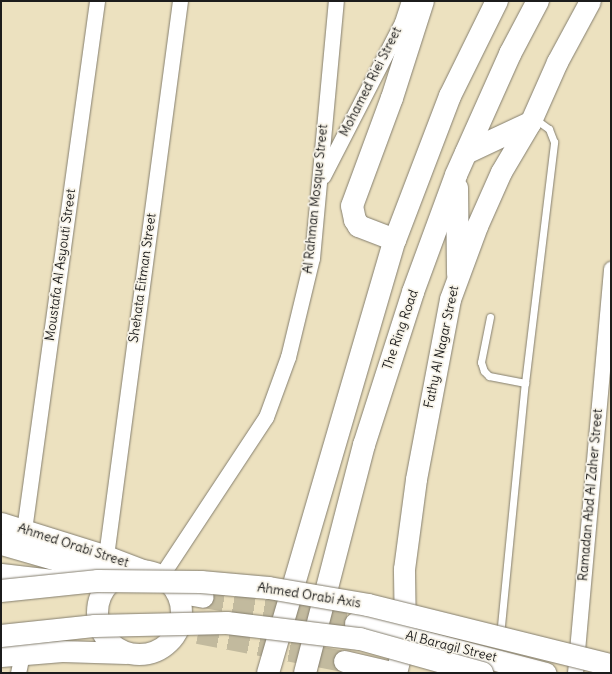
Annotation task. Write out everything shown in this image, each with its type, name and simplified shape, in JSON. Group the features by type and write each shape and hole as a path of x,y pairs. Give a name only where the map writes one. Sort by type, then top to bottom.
{"highway":[{"path":"395,240 359,226 355,220 352,206 392,98 423,1"},
{"path":"268,673 395,240 450,96 497,1"},
{"name":"The Ring Road","path":"305,673 364,445 413,292 456,175 510,54 538,1"},
{"path":"466,153 531,120"},
{"path":"456,175 458,274"},
{"name":"Ahmed Orabi Axis","path":"1,591 98,581 201,582 269,588 390,610 611,665"},
{"path":"1,636 95,626 227,623 360,639 482,673"}],"street":[{"name":"Moustafa Al Asyouti Street","path":"24,530 97,1"},
{"name":"Shehata Eitman Street","path":"106,556 180,1"},
{"name":"Al Rahman Mosque Street","path":"152,573 266,417 288,357 305,292 312,258 336,1"},
{"name":"Mohamed Riei Street","path":"319,183 402,22 410,1"},
{"name":"Fathy Al Nagar Street","path":"396,673 405,636 404,569 416,479 445,326 458,274 501,172 531,120 590,1"},
{"name":"Ramadan Abd Al Zaher Street","path":"575,673 611,269"},
{"name":"Ahmed Orabi Street","path":"1,523 106,556 152,573"},
{"name":"Ahmed Orabi Street","path":"1,544 110,582"},
{"path":"1,574 110,582 134,570 152,573 176,592 203,597"},
{"path":"110,582 97,606 99,626 110,643 127,653"},
{"path":"1,656 20,664 62,650 144,654 159,650 170,641 188,631 176,592"},
{"name":"Al Baragil Street","path":"355,623 405,636 499,651 546,673"},
{"path":"344,661 396,673"}],"lane":[{"path":"499,651 526,383 554,142 549,129 531,120"},
{"path":"490,317 481,362 484,371 489,376 526,383"}],"tunnel":[{"path":"203,597 355,623"},
{"path":"198,633 344,661"}]}
